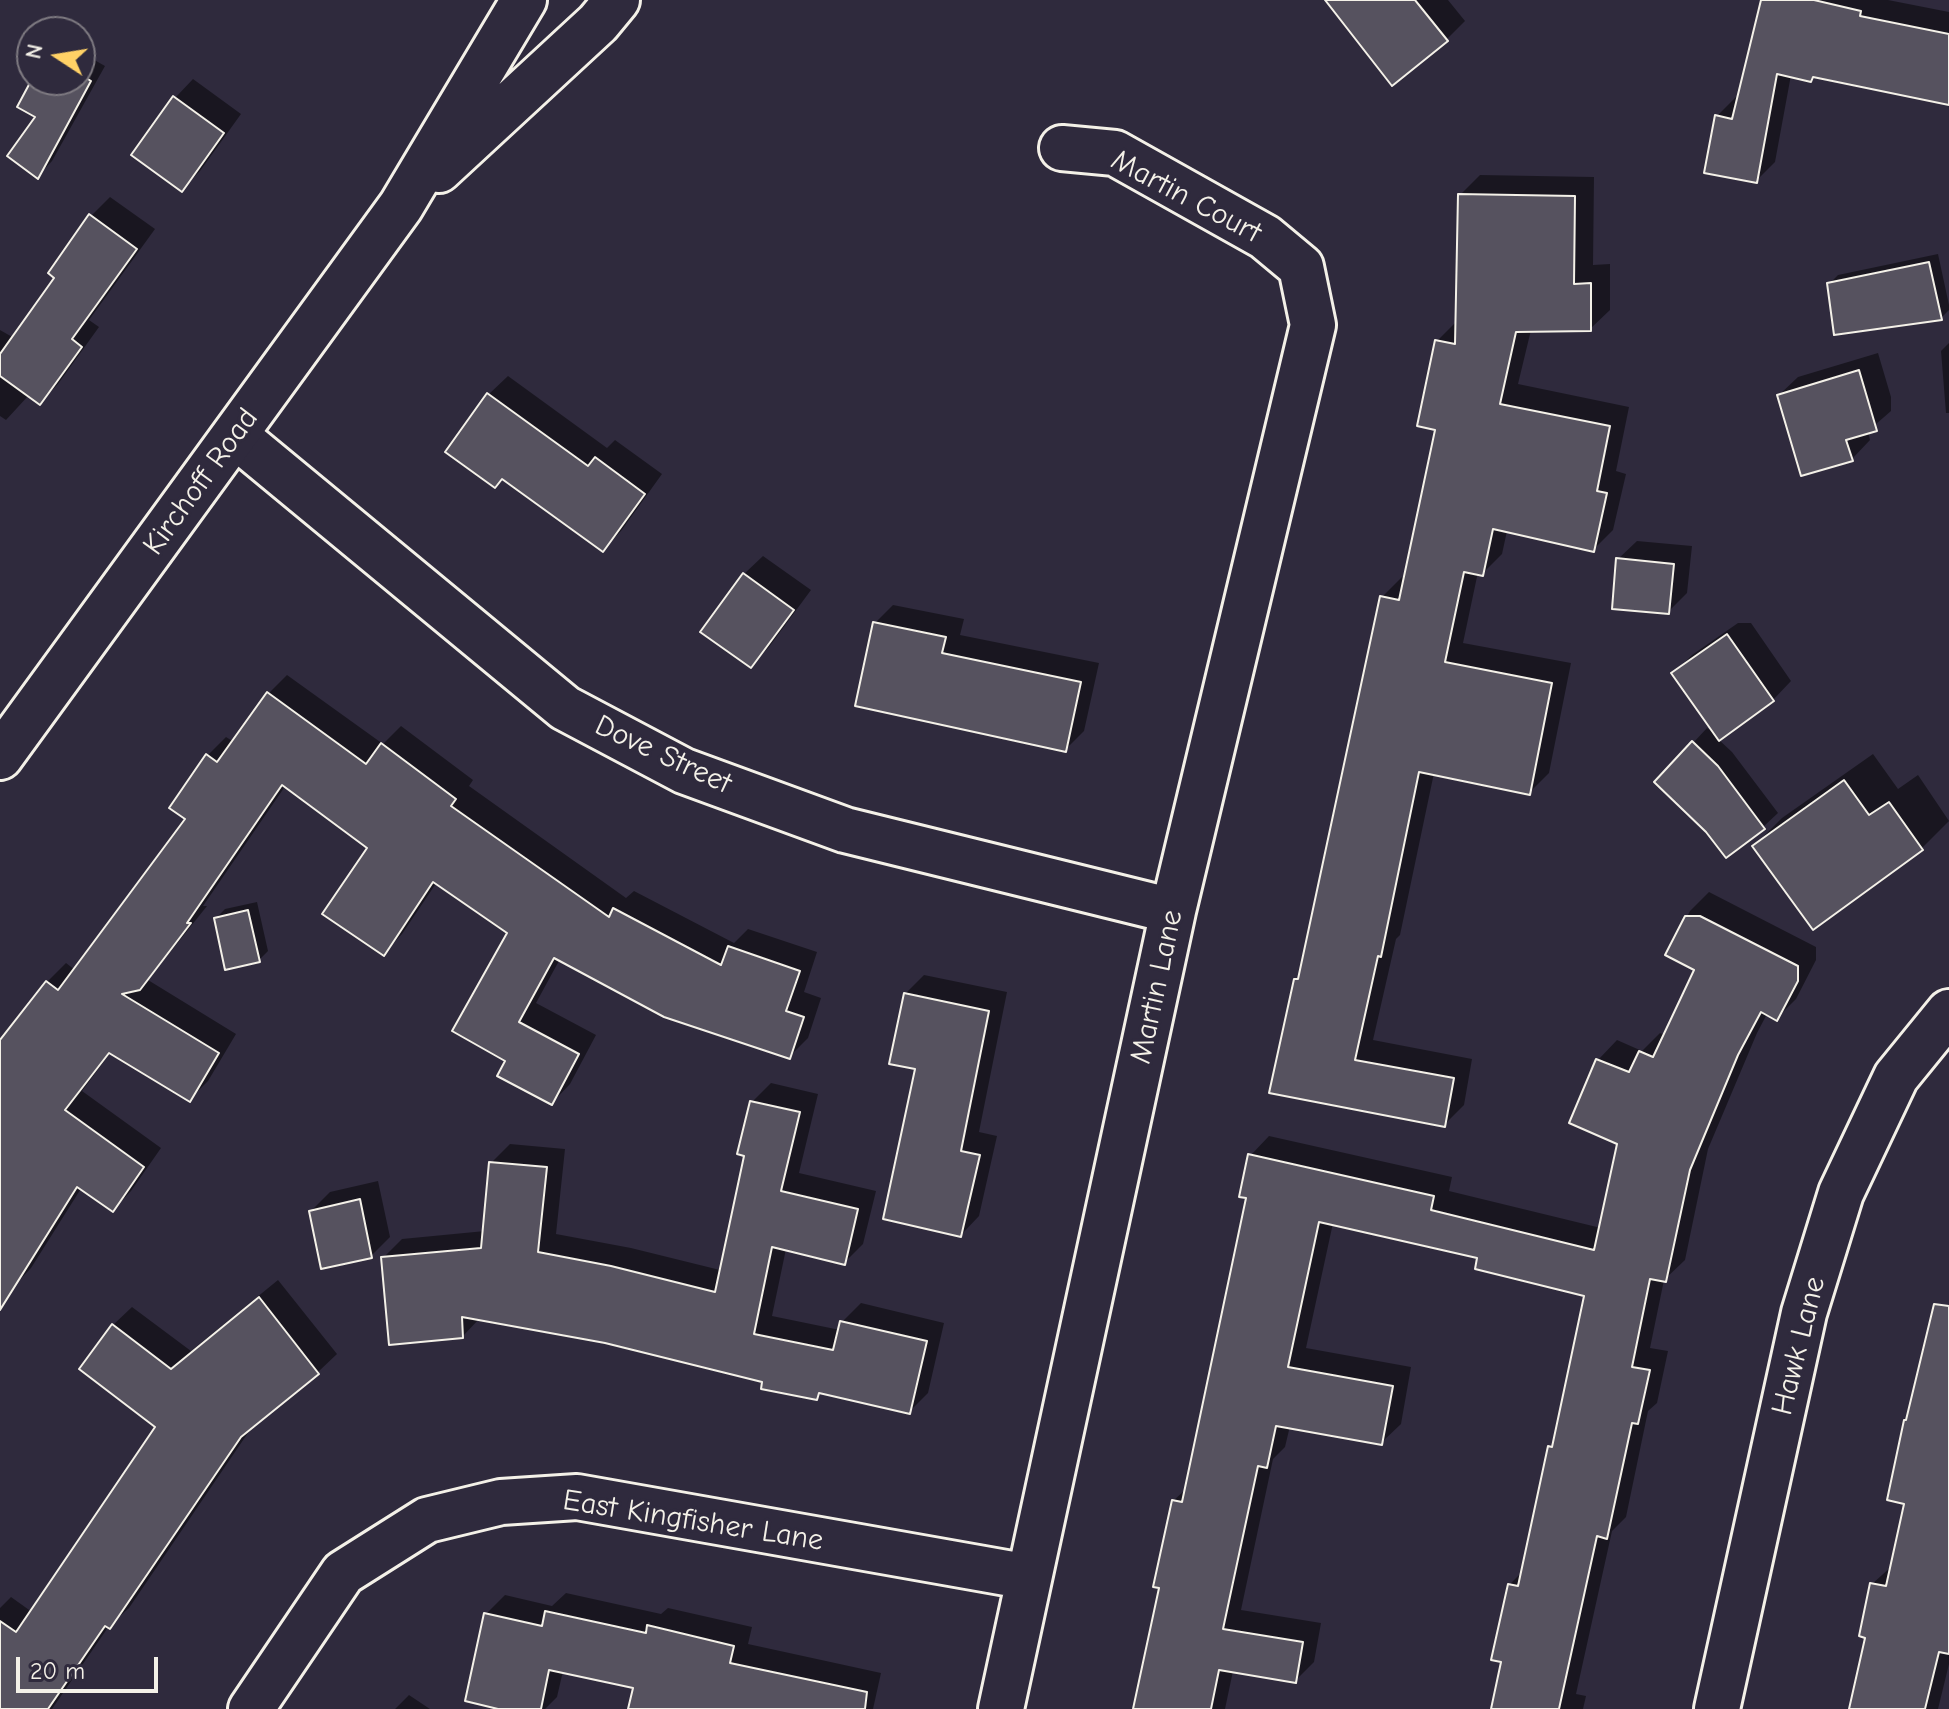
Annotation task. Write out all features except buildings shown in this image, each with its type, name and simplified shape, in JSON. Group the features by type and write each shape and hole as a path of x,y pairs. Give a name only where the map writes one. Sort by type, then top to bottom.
{"street":[{"name":"Kirchoff Road","path":"0,757 401,206 524,0"},
{"path":"555,62 579,0"},
{"name":"Kirchoff Road","path":"401,206 598,23 617,0"},
{"name":"Martin Court","path":"1062,148 1115,153 1265,237 1301,267"},
{"name":"Martin Lane","path":"1001,1709 1173,911 1313,325 1301,267"},
{"name":"Dove Street","path":"236,436 565,708 684,771 845,830 1173,911"},
{"name":"Hawk Lane","path":"1717,1709 1804,1313 1841,1193 1896,1077 1949,1012"},
{"name":"East Kingfisher Lane","path":"251,1709 343,1573 427,1520 501,1502 577,1497 1029,1577"}]}
